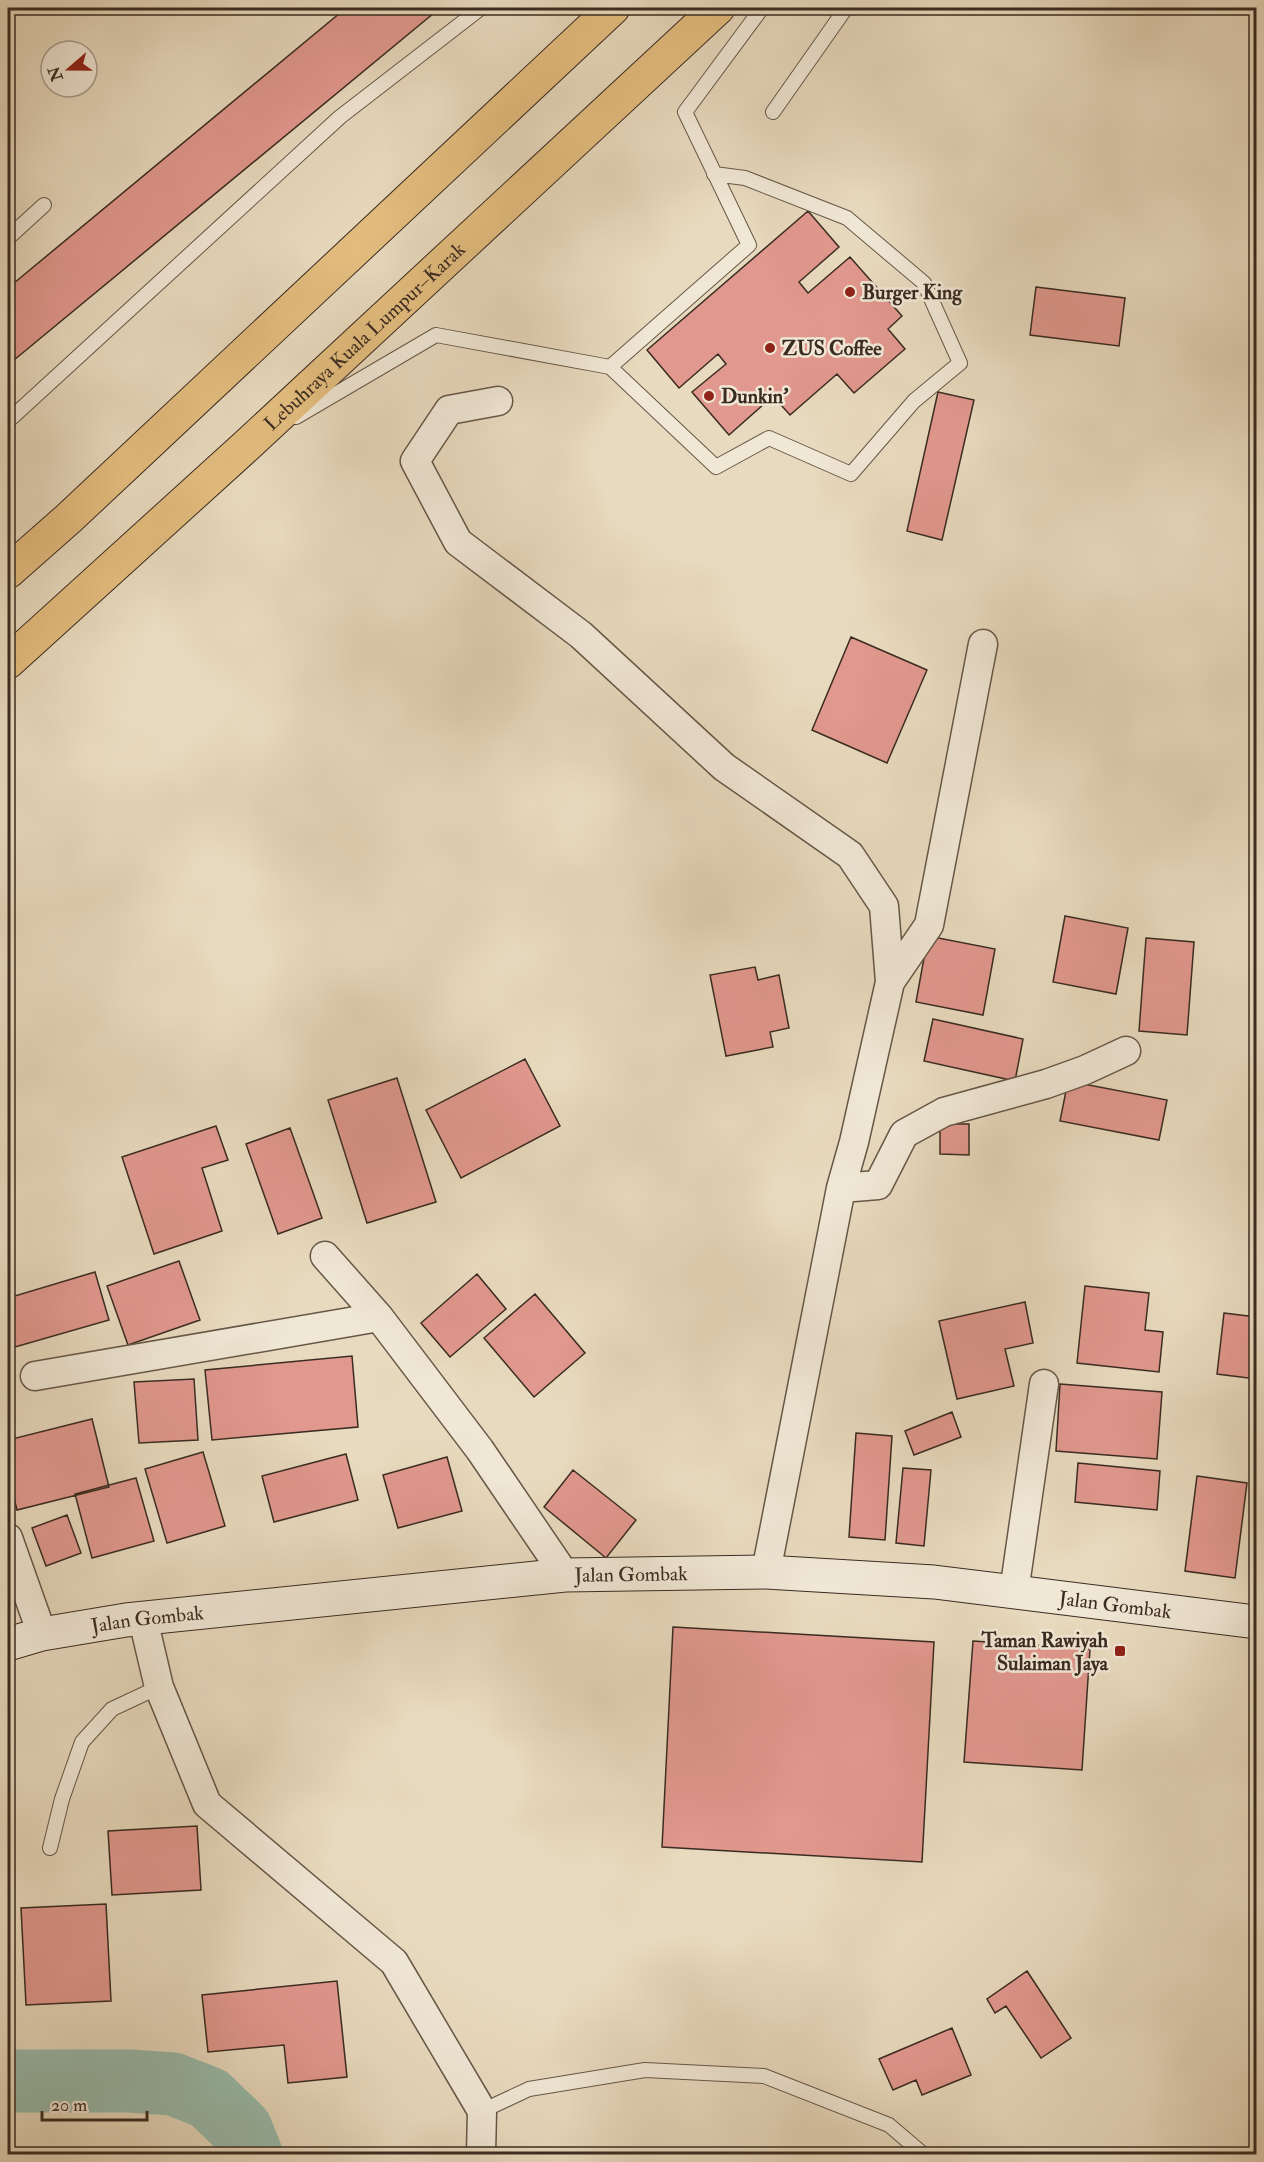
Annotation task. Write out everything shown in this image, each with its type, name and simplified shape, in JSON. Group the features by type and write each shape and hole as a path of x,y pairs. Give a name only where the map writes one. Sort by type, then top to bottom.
{"highway":[{"path":"8,572 85,503 613,8"},
{"name":"Lebuhraya Kuala Lumpur–Karak","path":"8,662 245,447 718,8"}],"main road":[{"name":"Jalan Gombak","path":"8,1644 42,1634 143,1619 565,1575 766,1572 934,1582 1257,1622"}],"street":[{"path":"498,401 449,410 415,461 458,542 581,635 724,767 850,855 884,906 890,982 854,1142 841,1188 766,1572"},
{"path":"890,982 929,925 984,644"},
{"path":"841,1188 878,1185 904,1134 944,1112 1046,1084 1085,1070 1126,1051"},
{"path":"325,1256 379,1317 480,1450 565,1575"},
{"path":"35,1376 379,1317"},
{"path":"1014,1592 1044,1384"},
{"path":"8,1538 42,1634"},
{"path":"143,1619 159,1688 207,1804 394,1962 482,2111 482,2154"}],"lane":[{"path":"8,420 340,117 481,8"},
{"path":"610,368 749,245 685,112 762,8"},
{"path":"773,112 846,8"},
{"path":"245,447 436,335 610,368 716,467 769,438 851,474 914,401 960,363 924,284 847,218 745,178 714,174"},
{"path":"8,238 44,205"},
{"path":"50,1848 62,1799 82,1742 112,1709 159,1688"},
{"path":"482,2111 529,2089 645,2070 764,2076 889,2125 923,2154"}],"building":[{"path":"346,8 440,8 8,365 8,288"},
{"path":"808,211 839,247 799,282 808,293 850,257 902,316 888,329 905,349 854,393 837,374 790,415 773,396 729,435 692,392 726,364 718,354 679,388 647,350"},
{"path":"1036,287 1125,298 1119,346 1030,335"},
{"path":"938,392 974,400 942,540 907,531"},
{"path":"851,637 927,670 887,763 812,730"},
{"path":"1065,916 1128,928 1116,994 1053,982"},
{"path":"928,936 995,949 983,1015 916,1002"},
{"path":"1146,938 1194,942 1187,1035 1139,1031"},
{"path":"755,967 758,980 779,975 789,1028 770,1032 773,1047 726,1056 710,975"},
{"path":"933,1019 1023,1039 1015,1081 924,1061"},
{"path":"525,1059 560,1126 461,1178 426,1110"},
{"path":"397,1078 436,1202 367,1223 328,1100"},
{"path":"1068,1081 1167,1100 1159,1140 1060,1121"},
{"path":"940,1124 969,1124 969,1155 940,1154"},
{"path":"216,1126 228,1160 202,1168 222,1231 154,1254 122,1157"},
{"path":"290,1128 322,1218 278,1234 246,1144"},
{"path":"179,1261 200,1320 128,1345 107,1286"},
{"path":"95,1272 109,1320 8,1349 8,1298"},
{"path":"477,1274 506,1309 450,1357 421,1323"},
{"path":"1085,1286 1149,1293 1145,1330 1163,1332 1159,1372 1077,1363"},
{"path":"535,1294 585,1353 534,1397 484,1338"},
{"path":"1025,1302 1033,1343 1005,1349 1014,1386 957,1399 939,1321"},
{"path":"1224,1313 1256,1317 1256,1379 1217,1374"},
{"path":"352,1356 358,1427 212,1440 205,1370"},
{"path":"194,1379 198,1440 139,1443 134,1382"},
{"path":"1060,1384 1162,1392 1157,1459 1056,1451"},
{"path":"952,1412 961,1437 914,1455 905,1431"},
{"path":"92,1419 109,1487 17,1510 8,1474 8,1440"},
{"path":"856,1433 892,1436 885,1540 849,1537"},
{"path":"203,1452 225,1526 167,1543 145,1469"},
{"path":"346,1454 358,1500 274,1522 262,1476"},
{"path":"447,1457 462,1511 398,1528 383,1475"},
{"path":"1078,1463 1160,1471 1157,1510 1075,1502"},
{"path":"903,1468 931,1470 924,1546 896,1543"},
{"path":"573,1470 636,1520 606,1558 544,1507"},
{"path":"1197,1476 1247,1483 1235,1578 1185,1571"},
{"path":"136,1478 154,1541 92,1558 75,1494"},
{"path":"67,1515 81,1553 46,1566 32,1528"},
{"path":"673,1627 934,1642 922,1862 662,1847"},
{"path":"973,1641 1090,1649 1082,1770 964,1762"},
{"path":"197,1826 201,1890 112,1895 108,1831"},
{"path":"106,1904 111,2001 26,2005 21,1908"},
{"path":"1027,1971 1071,2038 1041,2058 1006,2006 995,2013 987,1999"},
{"path":"337,1981 347,2077 288,2083 284,2045 208,2052 202,1995"},
{"path":"952,2028 971,2075 922,2095 916,2080 893,2090 879,2059"}],"waterway":[{"path":"8,2081 129,2081 173,2084 209,2098 241,2129 251,2154"}],"place":[{"name":"Burger King","path":"850,292"},
{"name":"ZUS Coffee","path":"770,348"},
{"name":"Dunkin'","path":"709,396"},
{"name":"Taman Rawiyah Sulaiman Jaya","path":"1120,1651"}]}
